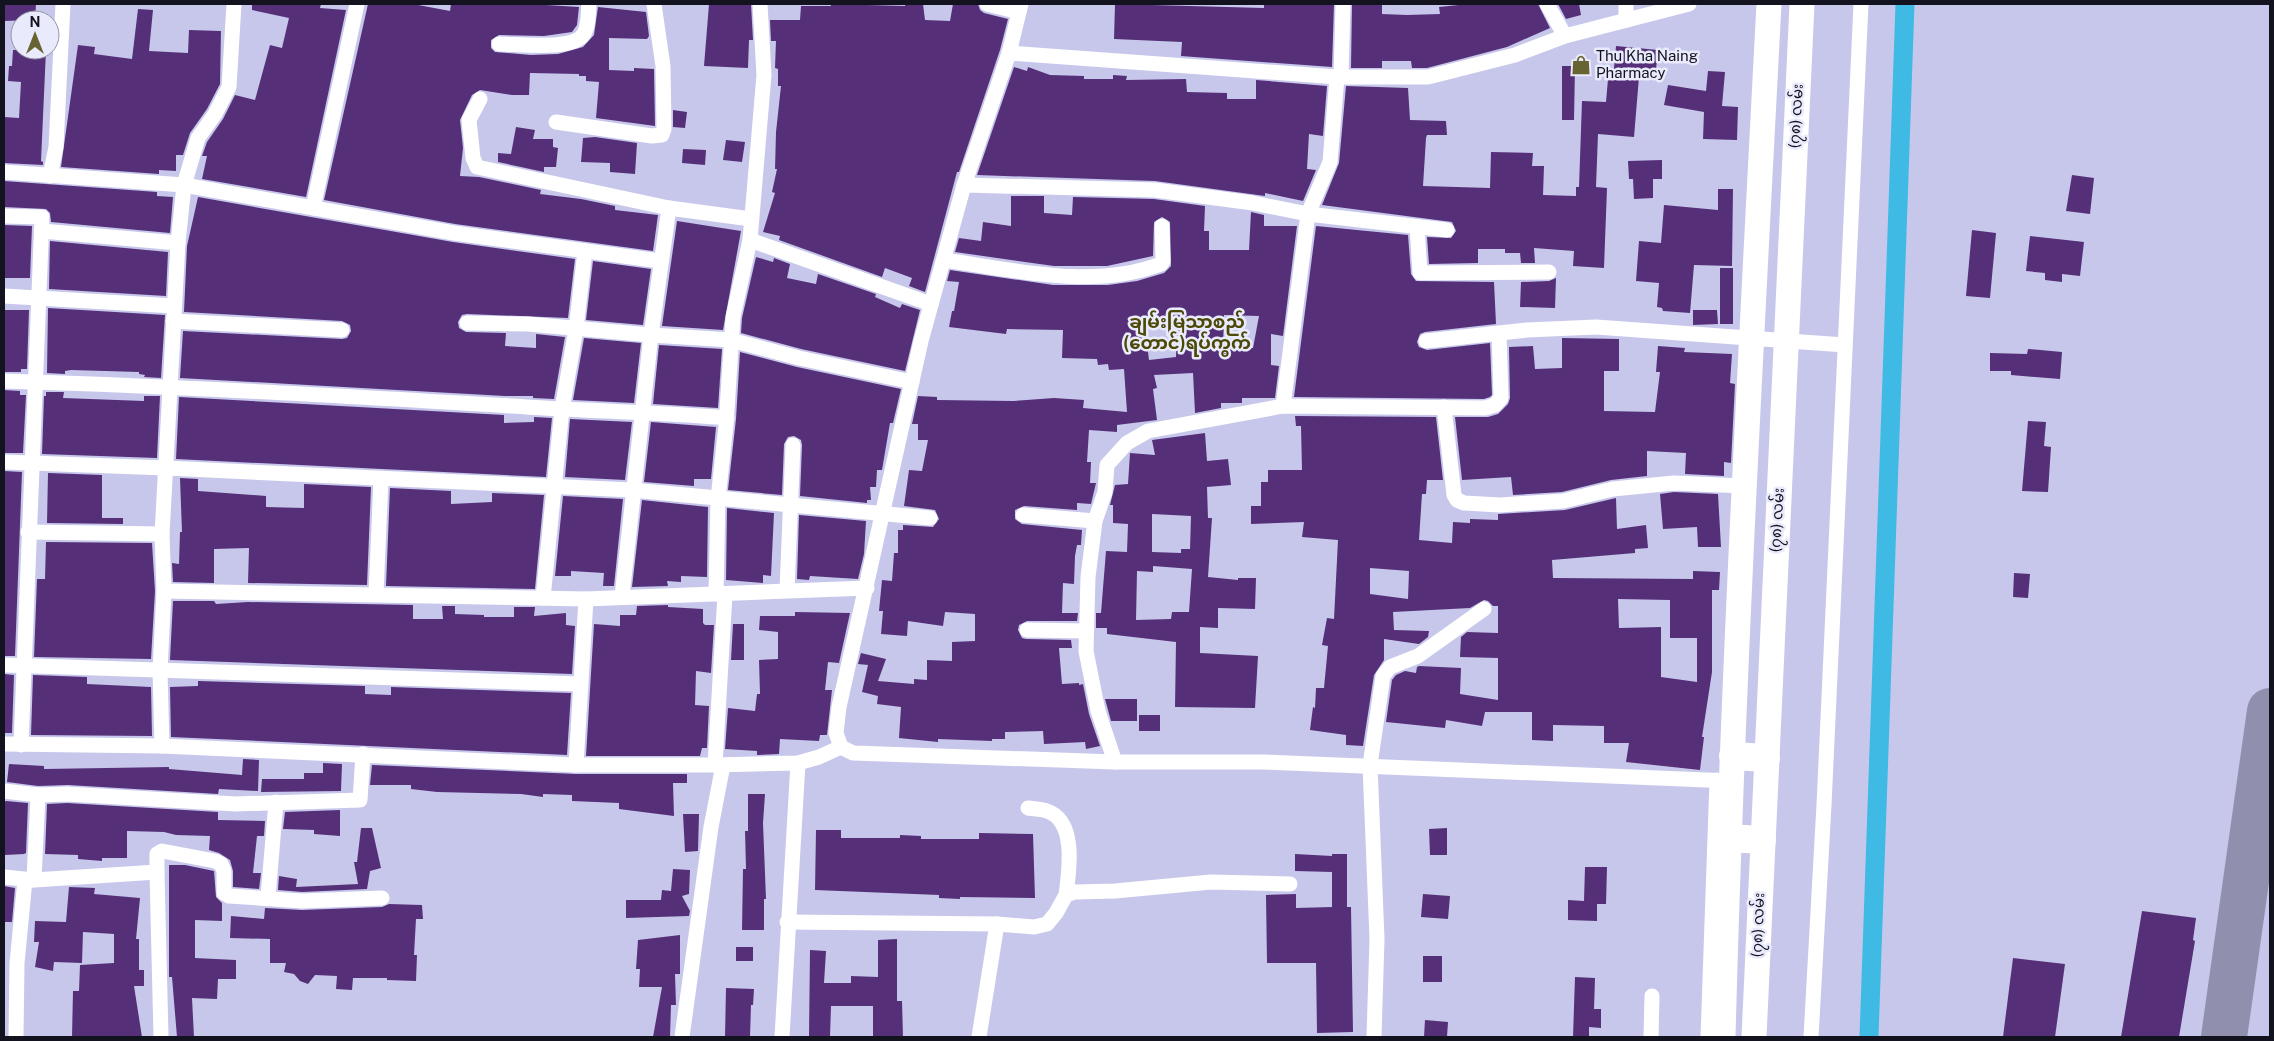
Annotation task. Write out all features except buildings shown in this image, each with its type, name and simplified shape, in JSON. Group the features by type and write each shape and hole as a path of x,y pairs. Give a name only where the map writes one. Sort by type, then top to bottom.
{"highway":[{"path":"1727,772 1766,758"},
{"path":"1728,838 1762,840"}],"main road":[{"path":"1723,1037 1728,838 1727,772 1769,4"},
{"name":"(၇၈) လမ်း","path":"1754,1037 1802,4"}],"street":[{"path":"50,176 56,147 63,4"},
{"path":"162,746 160,670 164,591 162,534 172,386 178,243 184,185 198,138 215,114 229,86 234,4"},
{"path":"313,208 357,4"},
{"path":"499,44 554,45 576,41 584,34 589,4"},
{"path":"556,122 652,136 662,135 664,129 663,66 654,4"},
{"path":"682,1037 719,765 720,594 718,498 727,418 733,317 750,240 764,75 760,4"},
{"path":"987,4 1020,8 1009,53 964,184 912,382 840,707 836,733 841,747 853,753 1115,762 1263,762 1727,772 1708,1037"},
{"path":"1283,406 1308,214 1330,162 1344,4"},
{"path":"1547,4 1565,36"},
{"path":"1626,4 1626,20"},
{"path":"1009,53 1339,76 1428,77 1515,55 1565,36 1689,4"},
{"path":"1811,1037 1824,805 1861,4"},
{"path":"480,99 468,120 473,158 477,167 669,208 751,219"},
{"path":"4,172 184,185 454,232 660,261"},
{"path":"964,184 1156,190 1253,203 1308,214 1447,230"},
{"path":"622,596 632,490 644,411 650,335 669,208"},
{"path":"4,216 42,217 30,462 21,745"},
{"path":"944,260 1048,275 1110,277 1132,274 1161,264 1163,261 1162,226"},
{"path":"1417,227 1420,273 1549,272"},
{"path":"42,231 178,243"},
{"path":"750,240 931,304"},
{"path":"543,598 562,409 576,329 585,251"},
{"path":"4,296 39,298 174,314 342,330"},
{"path":"468,323 528,324 732,340 799,358 912,382"},
{"path":"1426,341 1498,333 1596,327 1845,344"},
{"path":"1115,762 1098,710 1086,651 1086,631 1088,577 1095,521 1104,492 1107,465 1126,443 1148,431 1283,406 1485,408 1495,405 1501,398 1498,333"},
{"path":"4,381 172,386 562,409 644,411 727,418"},
{"path":"1444,407 1454,494 1457,500 1464,503 1500,505 1563,501 1613,489 1674,483 1744,486"},
{"path":"788,590 793,445"},
{"path":"4,462 632,490 930,518"},
{"path":"376,594 381,479"},
{"path":"1023,515 1095,521"},
{"path":"28,532 162,534"},
{"path":"164,591 586,599 622,596 867,588"},
{"path":"576,765 586,599"},
{"path":"1374,1037 1377,939 1370,765 1383,676 1390,668 1418,656 1484,609"},
{"path":"1027,630 1086,631"},
{"path":"4,665 580,684"},
{"path":"4,744 162,746 576,765 798,763 819,757 841,747"},
{"path":"4,791 38,795 67,794 236,804 360,800 363,754"},
{"path":"782,1037 798,763"},
{"path":"16,1037 17,963 29,880 38,795"},
{"path":"268,897 276,802"},
{"path":"788,922 997,924 1034,928 1047,924 1066,895 1070,862 1066,828 1049,811 1028,808"},
{"path":"161,1037 157,854 162,851 215,861 221,864 224,872 224,893 229,896 268,897 302,901 382,898"},
{"path":"4,877 29,880 157,872"},
{"path":"1066,895 1075,892 1115,891 1212,882 1290,884"},
{"path":"979,1037 997,924"},
{"path":"1651,1037 1652,996"}],"waterway":[{"path":"1869,1037 1905,4"}],"taxiway":[{"path":"2224,1037 2270,711"}],"place":[{"name":"Thu Kha Naing Pharmacy","path":"1581,65"}],"district":[{"name":"ချမ်းမြသာစည် (တောင်)ရပ်ကွက်","path":"1187,332"}]}
